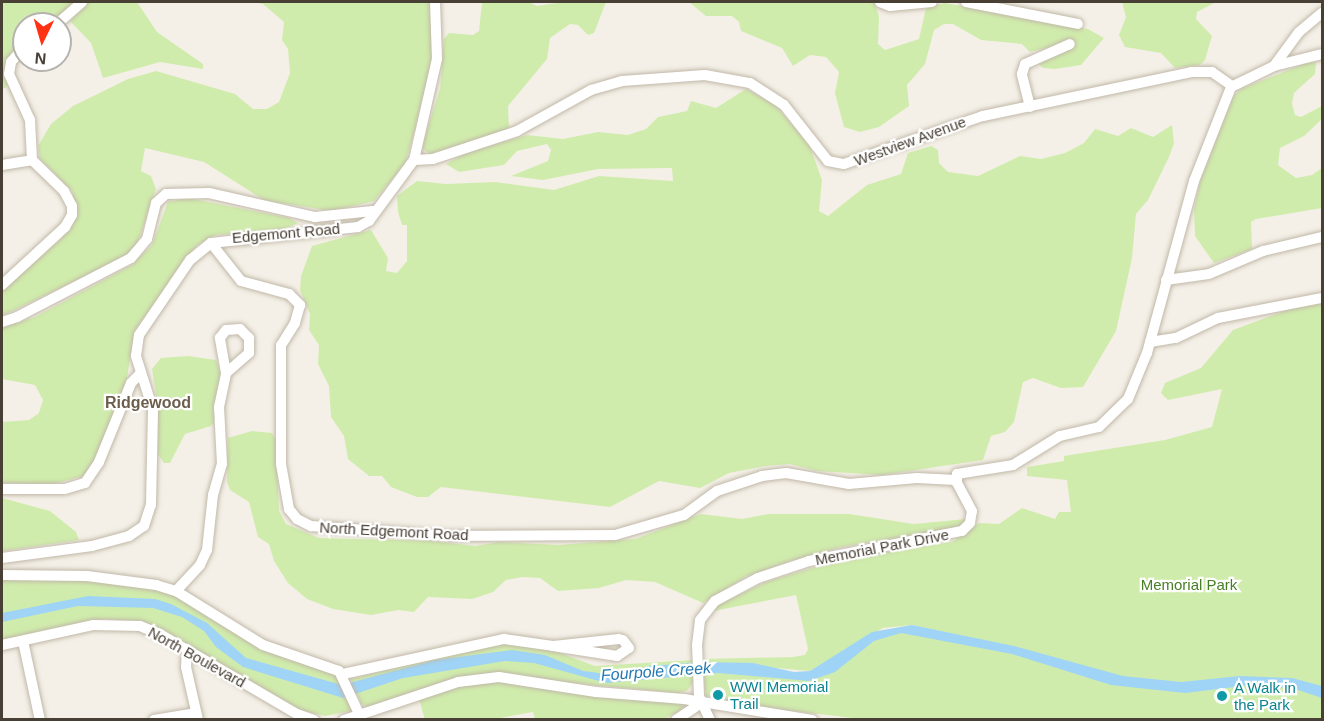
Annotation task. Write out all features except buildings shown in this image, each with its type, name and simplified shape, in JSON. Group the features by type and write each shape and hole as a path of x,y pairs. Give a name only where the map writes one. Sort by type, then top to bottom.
{"street":[{"path":"71,12 82,2"},
{"name":"Edgemont Road","path":"2,558 92,546 129,536 144,526 152,505 153,410 135,350 139,335 195,254 211,243 358,227 366,223 414,160 437,59 435,2"},
{"path":"880,2 890,6 932,2"},
{"path":"966,2 1078,24"},
{"path":"1274,66 1299,32 1323,13"},
{"path":"1030,107 1022,74 1025,64 1070,44"},
{"path":"956,480 961,472 1013,465 1060,436 1099,427 1131,395 1150,342 1166,280 1184,228 1194,181 1232,86 1274,66 1323,54"},
{"path":"2,285 65,227 72,215 72,206 64,191 32,160 30,120 9,74 12,61"},
{"name":"Westview Avenue","path":"414,160 433,159 517,131 591,90 622,81 705,75 750,83 777,99 824,157 838,164 864,160 975,118 1199,71 1217,73 1232,86"},
{"path":"2,165 32,160"},
{"path":"2,322 17,318 131,258 147,239 156,204 166,194 209,193 315,217 373,211"},
{"path":"1166,280 1209,274 1270,249 1323,237"},
{"name":"North Edgemont Road","path":"211,243 241,281 289,294 300,305 295,323 280,345 280,447 286,502 304,523 326,529 408,534 589,536 624,533 684,516 723,488 770,475 792,474 849,484 917,478 956,480"},
{"path":"1150,342 1176,338 1218,318 1323,298"},
{"path":"2,489 65,489 85,483 99,462 131,382 141,373"},
{"path":"176,591 200,565 207,550 213,495 222,464 219,407 226,373"},
{"name":"Memorial Park Drive","path":"710,720 701,703 697,663 702,616 715,601 737,587 830,556 962,531 970,523 972,512 956,480"},
{"path":"2,575 87,576 156,585 176,591 263,645 330,666 345,678 361,718"},
{"name":"North Boulevard","path":"2,645 117,623 150,629 286,708 314,720"},
{"path":"345,678 504,639 617,656 629,648 621,639 553,646"},
{"path":"23,641 40,720"},
{"path":"154,720 197,716 186,667 187,649"},
{"path":"344,720 361,718 442,687 486,678 701,703 812,720"},
{"path":"676,720 701,703"}],"green space":[{"path":"2,2 75,2 65,12 12,12 12,54 7,87 2,89"},
{"path":"89,2 137,2 157,32 203,64 203,69 160,62 103,78 91,43 72,23 72,19"},
{"path":"252,2 430,2 434,36 429,81 405,164 374,201 331,211 264,200 204,162 145,148 141,171 151,176 156,189 136,248 122,258 2,316 2,291 61,239 77,217 72,191 40,159 38,146 51,124 73,106 128,79 156,71 235,94 253,109 267,109 279,102 290,73 288,49 282,40 284,22 263,4"},
{"path":"482,2 529,2 537,6 563,2 606,2 594,33 588,35 578,25 570,24 550,38 547,59 508,106 509,129 430,154 423,149 423,143 440,89 444,39 449,33 473,35 479,31"},
{"path":"689,2 874,2 879,16 878,44 885,50 919,39 926,8 945,3 1088,29 1104,38 1081,65 1055,69 1043,68 1037,62 1062,44 1030,52 1022,44 981,40 953,24 944,24 934,30 925,64 907,85 909,106 879,127 860,132 844,127 835,93 839,72 826,57 810,55 793,66 782,48 741,31 739,22 732,16 706,16"},
{"path":"1122,2 1216,2 1197,12 1196,19 1212,36 1205,60 1200,65 1175,68 1161,53 1125,47 1119,35 1126,17"},
{"path":"1311,61 1316,63 1315,74 1294,93 1292,104 1295,115 1301,117 1322,106 1322,119 1304,136 1280,148 1278,165 1296,178 1312,175 1322,168 1322,208 1256,219 1251,222 1252,249 1214,263 1195,236 1194,210 1200,182 1233,97 1241,89"},
{"path":"746,89 775,105 809,144 822,180 819,211 828,216 867,185 901,174 908,153 931,146 938,150 939,163 948,172 978,176 1020,156 1041,159 1065,153 1084,143 1095,129 1118,136 1131,128 1153,137 1172,125 1174,143 1169,157 1148,200 1136,214 1132,258 1116,331 1083,387 1061,388 1033,378 1023,382 1014,422 1005,432 991,436 983,460 882,475 817,471 790,464 765,466 729,473 700,488 659,481 610,507 441,487 428,497 417,497 391,487 382,476 369,476 348,459 344,436 331,417 329,386 318,364 319,345 309,330 310,314 300,290 301,276 312,246 371,230 388,258 386,271 397,273 407,261 407,225 402,225 397,196 417,181 446,184 495,182 554,190 599,176 673,181 672,168 598,169 543,180 511,176 548,161 551,150 547,144 517,151 504,165 459,172 446,164 466,153 527,135 563,139 598,132 628,135 646,129 658,117 687,111 691,101 716,108"},
{"path":"188,198 289,218 298,223 285,229 216,235 197,245 135,330 126,383 96,457 84,476 53,484 2,483 2,422 29,420 39,413 43,400 35,385 2,379 2,328 35,317 132,265 152,245 168,202"},
{"name":"Memorial Park","path":"1322,303 1322,719 861,719 718,702 706,695 700,659 793,657 805,655 808,649 796,595 713,611 715,606 766,582 842,559 952,542 979,523 999,524 1022,508 1055,519 1059,512 1071,512 1067,480 1027,476 1027,467 1064,461 1064,456 1165,440 1212,427 1222,389 1168,400 1161,393 1165,383 1201,368 1233,330 1295,307","holes":["912,625 1032,651 913,630 890,632 805,677 765,667 810,671 883,628"]},
{"path":"188,356 216,360 221,375 214,422 211,426 185,434 170,463 164,463 158,454 158,406 152,369 161,358"},
{"path":"252,431 272,433 276,440 279,511 286,524 319,538 431,541 475,546 500,542 559,545 635,539 701,514 742,519 768,514 849,514 914,524 966,519 964,524 945,530 841,547 790,561 745,577 703,603 655,582 626,580 599,588 558,591 540,578 522,577 506,580 493,592 472,599 428,597 414,612 398,610 371,615 333,609 307,599 288,583 274,561 269,544 258,537 249,502 230,490 227,482 228,438"},
{"path":"2,498 50,511 76,532 79,540 2,551"},
{"path":"32,576 127,584 168,592 256,647 337,676 352,705 350,711 325,716 300,710 172,635 139,622 105,619 2,640 2,579"},
{"path":"498,643 552,650 595,666 694,660 694,681 688,690 678,693 477,674 368,708 361,703 351,679"},
{"path":"495,681 682,704 684,708 663,720 535,719 533,712 495,719 425,720 419,699 461,685"}],"water":[{"name":"Fourpole Creek","path":"88,596 155,599 171,604 207,623 246,658 342,685 435,660 512,650 545,655 583,671 616,675 649,666 703,662 753,663 794,672 810,671 872,632 912,625 1014,646 1123,676 1181,682 1240,676 1292,678 1322,686 1322,698 1292,688 1243,686 1185,693 1111,685 1012,654 901,633 874,641 835,672 809,681 718,673 606,683 534,663 505,661 403,678 343,698 243,667 216,647 204,631 182,617 153,608 78,606 2,622 2,613"}],"place":[{"name":"WWI Memorial Trail","path":"718,695"},
{"name":"A Walk in the Park","path":"1222,696"}],"district":[{"name":"Ridgewood","path":"148,403"}]}
